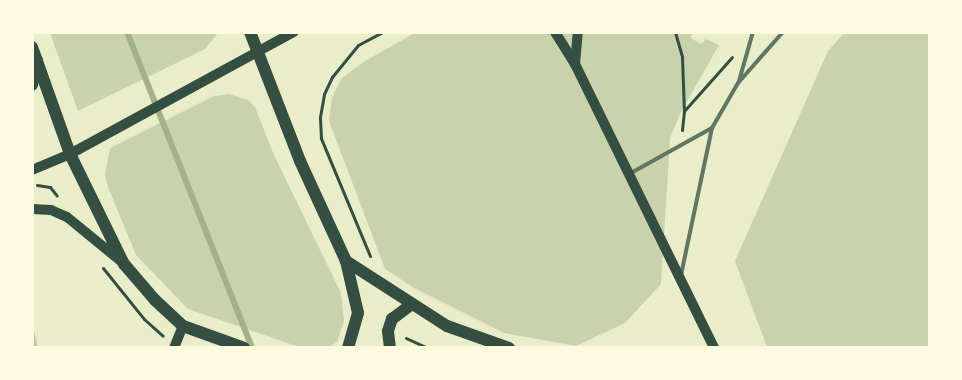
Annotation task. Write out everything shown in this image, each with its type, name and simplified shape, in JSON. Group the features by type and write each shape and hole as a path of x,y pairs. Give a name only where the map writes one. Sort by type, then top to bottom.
{"main road":[{"path":"250,32 300,161 346,262 358,312 348,348"},
{"path":"32,170 70,154 294,32"},
{"path":"555,32 575,64 714,348"},
{"path":"575,64 578,32"},
{"path":"32,47 70,154 124,264"},
{"path":"32,85 37,61"},
{"path":"32,210 51,210 79,224 124,264 155,300 183,326 244,348"},
{"path":"346,262 447,326 509,348"},
{"path":"390,348 388,330 392,319 412,304"},
{"path":"174,348 183,326"}],"lane":[{"path":"680,277 712,128 738,83 783,32"},
{"path":"738,83 752,34"},
{"path":"629,174 712,128"}],"path":[{"path":"377,281 371,258 321,138 320,117 324,94 332,77 358,45 382,32"},
{"path":"675,32 682,57 684,111 682,143"},
{"path":"684,111 752,34"},
{"path":"388,330 427,348"}],"green space":[{"path":"50,32 218,33 205,49 78,111"},
{"path":"692,32 691,38 701,44 706,39 719,45 681,112 670,138 661,284 625,323 576,346 504,333 414,288 385,269 329,121 332,97 342,78 365,61 415,33"},
{"path":"844,33 929,33 929,347 767,347 735,261 828,51"},
{"path":"229,94 248,100 255,107 274,155 341,293 344,321 337,342 329,347 299,347 188,309 136,255 108,187 105,174 110,148 214,96"}],"building":[{"path":"33,327 38,348 32,348"}],"waterway":[{"path":"127,32 252,348"}]}
